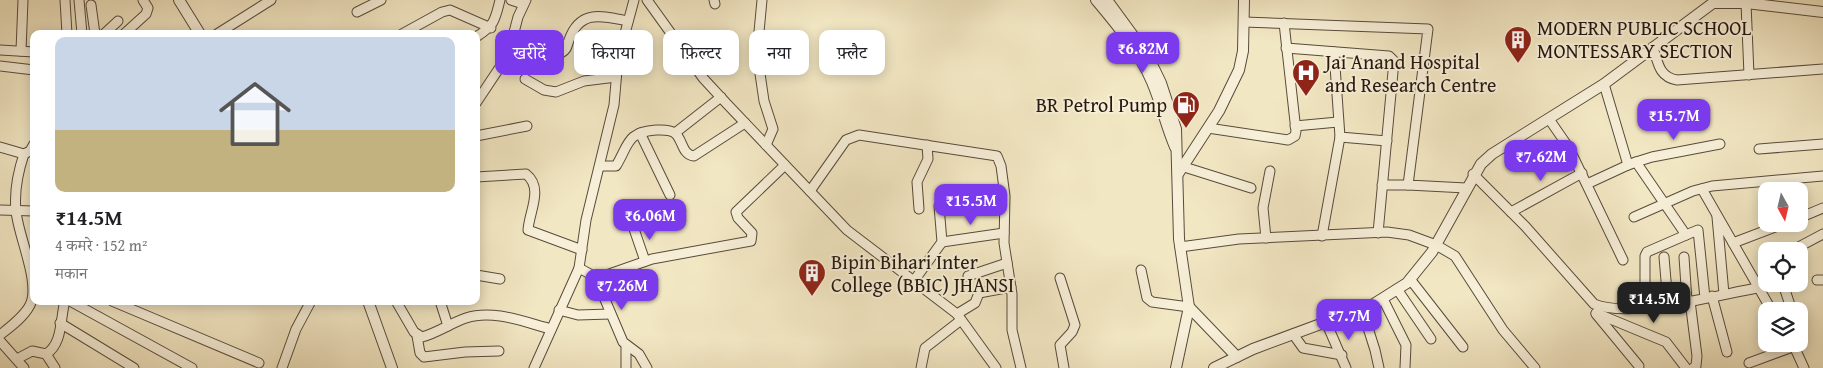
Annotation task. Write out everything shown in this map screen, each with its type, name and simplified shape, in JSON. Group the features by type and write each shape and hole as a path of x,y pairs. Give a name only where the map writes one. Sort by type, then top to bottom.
{"street":[{"path":"20,51 23,0"},
{"path":"65,0 67,30"},
{"path":"79,0 82,30"},
{"path":"128,30 147,11 143,0"},
{"path":"179,0 198,30"},
{"path":"223,30 271,0"},
{"path":"357,12 380,0"},
{"path":"480,35 491,28 500,0"},
{"path":"512,0 525,2 518,17 516,30"},
{"path":"534,368 579,268 586,220 614,105 618,59 634,0"},
{"path":"647,0 703,78 720,97 847,230 959,317 996,368"},
{"path":"762,0 757,53 764,101 774,129 772,138 766,145"},
{"path":"1096,0 1142,60 1152,81 1177,150"},
{"path":"1107,0 1155,69 1174,119 1179,170 1180,247 1189,306 1176,368"},
{"path":"1179,170 1208,128 1238,70 1244,51 1244,0"},
{"path":"1214,368 1293,334 1362,309 1383,299 1397,289 1410,279 1436,245 1473,174 1492,154 1604,84 1713,3 1746,3 1823,12"},
{"path":"1746,3 1749,75"},
{"path":"92,5 95,30"},
{"path":"410,30 446,11 454,12 491,28"},
{"path":"564,51 573,29 580,22 597,16 628,21"},
{"path":"108,30 118,21"},
{"path":"1244,22 1428,29 1408,185"},
{"path":"1208,128 1288,140 1294,136 1295,126 1284,23"},
{"path":"1653,47 1660,71 1670,79 1823,69"},
{"path":"1286,48 1392,58 1394,65 1378,233"},
{"path":"0,50 30,52"},
{"path":"1322,236 1340,137 1334,52"},
{"path":"0,66 30,70"},
{"path":"480,97 495,74"},
{"path":"525,79 544,90 556,92 584,81 616,77"},
{"path":"1604,84 1632,163 1665,202 1686,235"},
{"path":"675,133 720,97"},
{"path":"1549,119 1569,148 1623,260"},
{"path":"1295,126 1338,122"},
{"path":"600,166 610,168 616,166 627,142 640,133 668,130 675,133 687,153 694,156 745,123"},
{"path":"480,135 527,126"},
{"path":"640,133 670,195"},
{"path":"810,191 846,140 859,135 997,156 1001,166 1005,196 1004,233 1011,287 1012,330 1021,368"},
{"path":"1340,137 1387,141"},
{"path":"920,209 917,182 928,159 927,144"},
{"path":"1587,184 1632,163 1652,157 1720,144"},
{"path":"1759,149 1823,144"},
{"path":"0,147 24,154 30,151"},
{"path":"24,154 18,173 16,211 30,270"},
{"path":"595,279 645,261 751,241 752,233 738,218 736,212 786,164"},
{"path":"1179,170 1251,188"},
{"path":"1266,238 1263,208 1270,171"},
{"path":"1511,212 1582,173"},
{"path":"480,177 522,174 529,177 534,185 535,193 528,230 582,250"},
{"path":"1473,174 1511,212 1595,309 1639,366"},
{"path":"480,179 487,176"},
{"path":"1634,217 1665,202 1702,189 1823,176"},
{"path":"1382,184 1466,188"},
{"path":"1702,189 1766,302"},
{"path":"913,282 942,242 939,206"},
{"path":"1808,214 1823,208"},
{"path":"0,210 30,212"},
{"path":"1717,215 1724,294"},
{"path":"634,229 645,261"},
{"path":"1644,307 1645,256 1647,252 1698,230 1708,297 1727,352"},
{"path":"1733,243 1762,232"},
{"path":"942,242 1004,233"},
{"path":"1180,247 1239,239 1378,233 1403,234 1436,245 1450,252 1460,262 1503,330 1535,368"},
{"path":"1808,242 1823,234"},
{"path":"1664,257 1668,304"},
{"path":"1684,257 1688,301 1697,356 1696,366 1693,368"},
{"path":"968,276 1007,263"},
{"path":"579,268 595,279 626,346 626,368"},
{"path":"1141,270 1147,298 1152,302 1189,306 1237,357"},
{"path":"480,276 500,279"},
{"path":"1060,278 1075,325 1072,332 1060,345 1064,368"},
{"path":"1410,279 1463,347"},
{"path":"921,368 925,348 975,303 980,293 1011,287"},
{"path":"1595,309 1668,304 1757,288"},
{"path":"1397,289 1431,340"},
{"path":"1383,299 1406,345 1405,368"},
{"path":"0,336 30,305"},
{"path":"46,354 57,340 64,305"},
{"path":"77,305 192,368"},
{"path":"121,305 259,363"},
{"path":"282,368 296,330 309,305"},
{"path":"369,305 392,368"},
{"path":"398,305 417,336 420,353 424,357 465,352 499,351"},
{"path":"441,305 448,326"},
{"path":"1362,309 1375,350 1378,368"},
{"path":"1595,309 1666,342 1686,368"},
{"path":"559,310 578,315 610,314"},
{"path":"417,336 430,335 469,317 486,315 503,316 551,329"},
{"path":"1326,322 1342,355 1346,368"},
{"path":"60,323 134,368"},
{"path":"1293,334 1303,348 1342,355"},
{"path":"0,341 24,368"},
{"path":"626,346 638,354 647,368"},
{"path":"16,359 32,351 46,354 55,368"},
{"path":"1749,363 1776,352"},
{"path":"1797,352 1804,368"}],"place":[{"name":"MODERN PUBLIC SCHOOL MONTESSARY SECTION","path":"1518,64"},
{"name":"Jai Anand Hospital and Research Centre","path":"1306,97"},
{"name":"BR Petrol Pump","path":"1186,129"},
{"name":"Bipin Bihari Inter College (BBIC) JHANSI","path":"812,297"}]}
